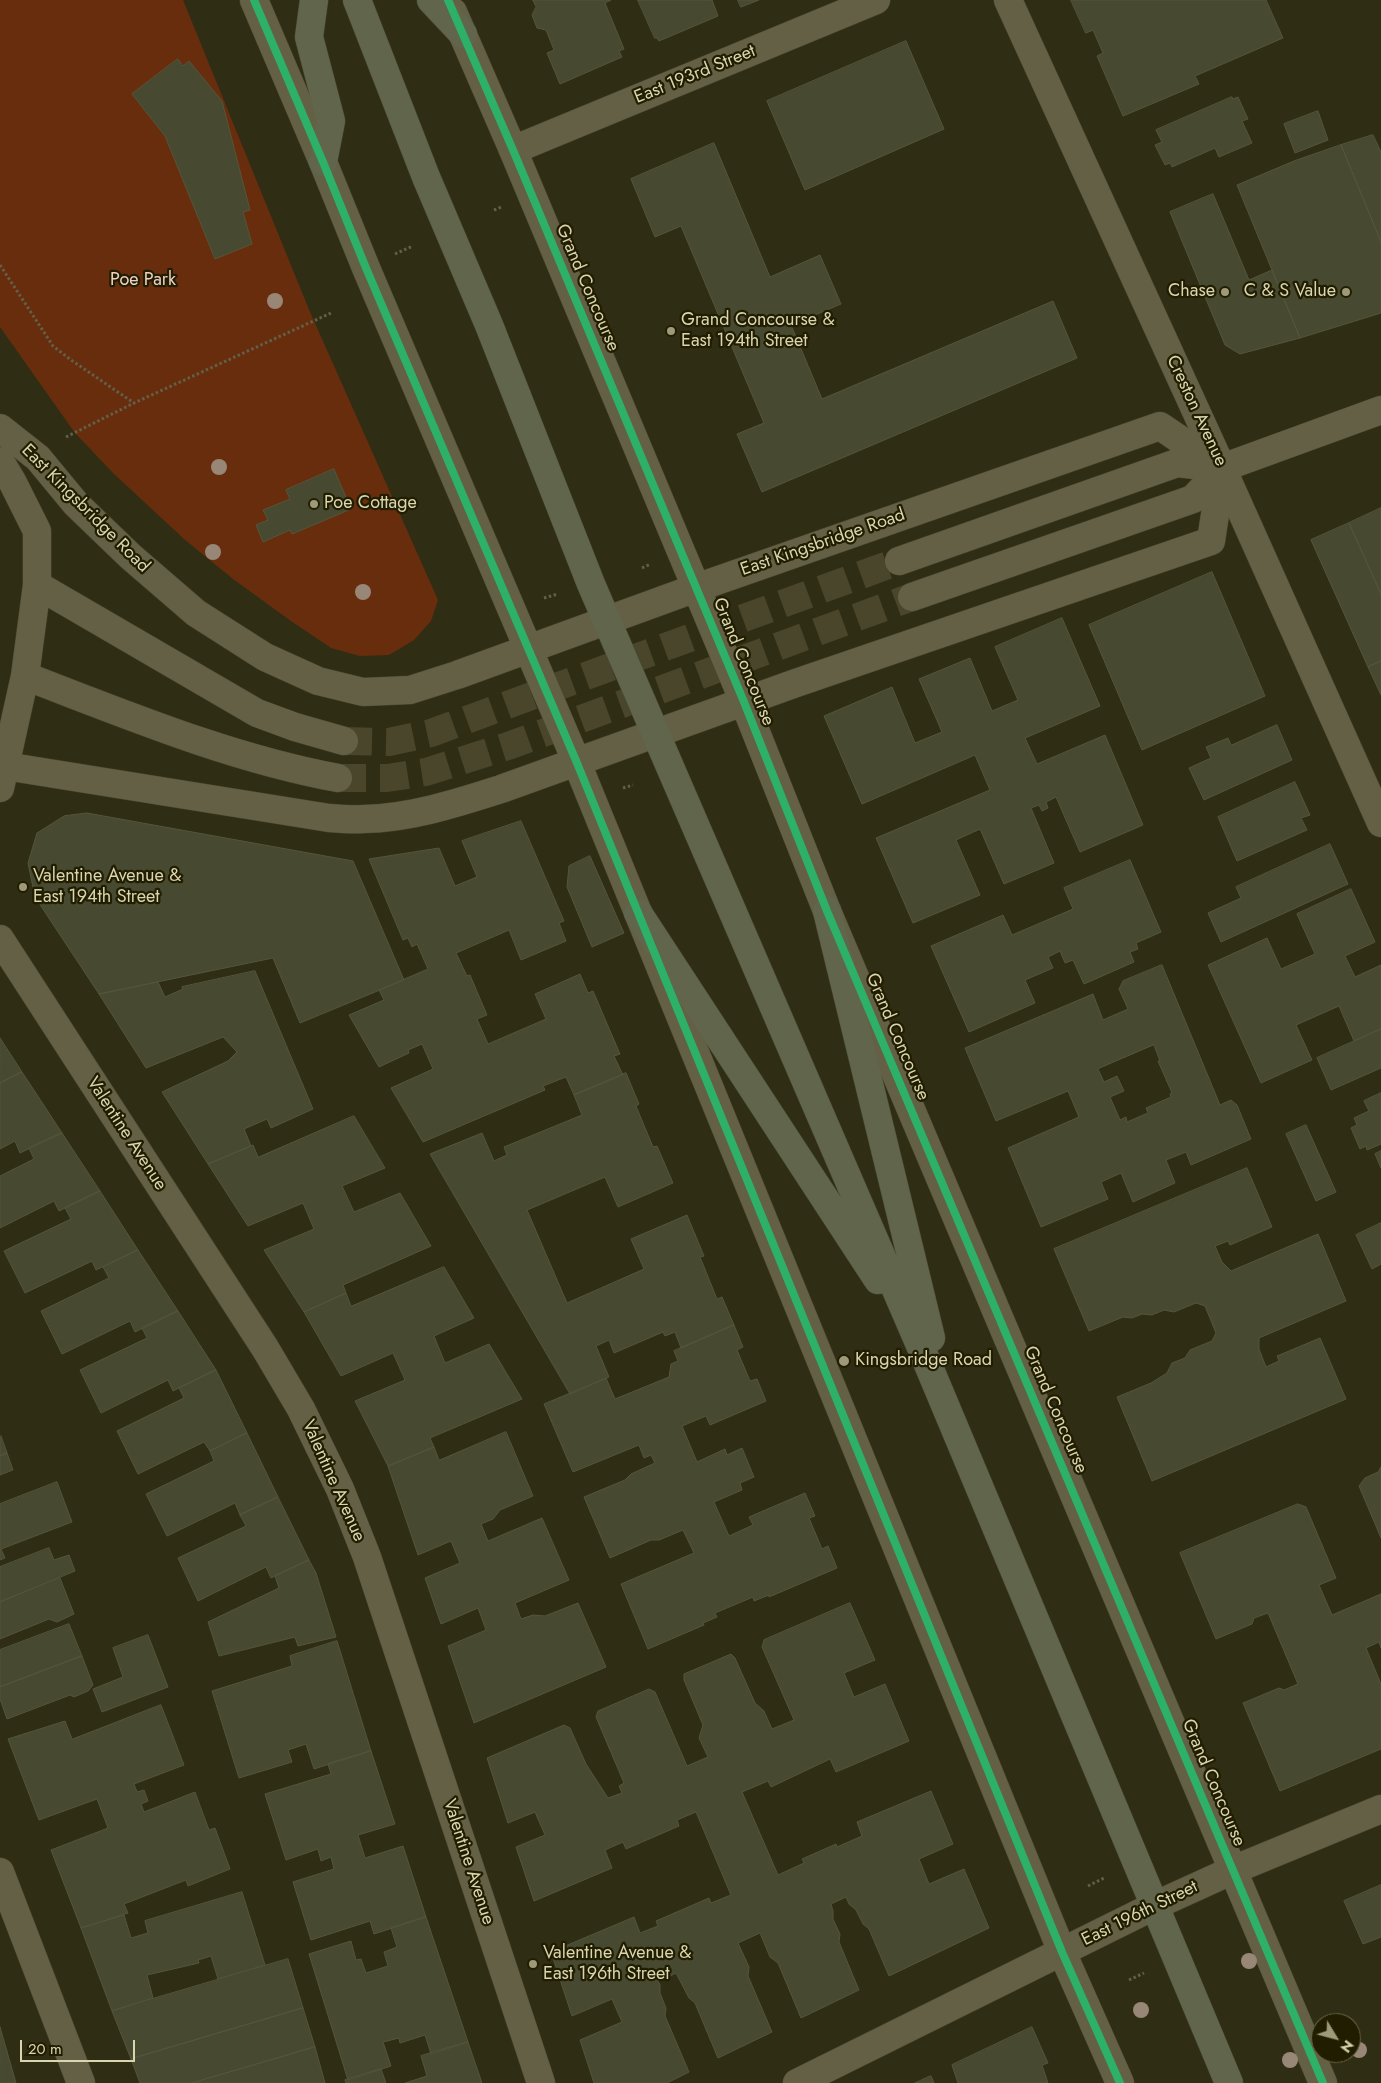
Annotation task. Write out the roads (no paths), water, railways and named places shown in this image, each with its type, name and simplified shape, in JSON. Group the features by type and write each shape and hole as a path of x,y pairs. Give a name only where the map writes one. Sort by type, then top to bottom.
{"main road":[{"path":"314,0 309,37 332,121 324,162"},
{"path":"357,0 426,177 489,325 606,620 919,1343 1229,2083"},
{"path":"431,0 463,34"},
{"path":"827,911 949,1414"},
{"path":"638,913 919,1343"}],"street":[{"path":"254,0 577,763 1062,1952 1120,2083"},
{"name":"Grand Concourse","path":"448,0 513,150 744,702 827,911 1323,2083"},
{"name":"East 193rd Street","path":"513,150 876,0"},
{"name":"Creston Avenue","path":"1008,0 1222,468 1381,823"},
{"path":"899,561 1177,463 1222,468 1381,410"},
{"name":"East Kingsbridge Road","path":"0,428 38,458 76,504 130,556 196,613 265,658 318,681 363,692 410,690 1160,426 1222,468"},
{"name":"East Kingsbridge Road","path":"0,461 37,531 37,585"},
{"path":"912,597 1193,499 1222,468"},
{"path":"344,741 295,727 257,713 37,585 25,676 5,757 329,818 364,819 405,815 453,804 577,763 744,702 1211,541 1222,468"},
{"path":"25,676 134,717 255,758 297,770 338,778"},
{"name":"Valentine Avenue","path":"0,939 265,1348 301,1409 340,1489 367,1557 541,2083"},
{"name":"East 196th Street","path":"797,2083 1154,1906 1233,1870 1381,1809"},
{"path":"0,1872 81,2083"}],"tunnel":[{"path":"344,741 389,742 431,733 899,561"},
{"path":"338,778 387,778 426,772 508,746 912,597"}],"place":[{"name":"Chase","path":"1225,292"},
{"name":"C & S Value","path":"1346,292"},
{"name":"Grand Concourse & East 194th Street","path":"671,331"},
{"name":"Poe Cottage","path":"314,504"},
{"name":"Valentine Avenue & East 194th Street","path":"23,887"},
{"name":"Kingsbridge Road","path":"844,1361"},
{"name":"Valentine Avenue & East 196th Street","path":"533,1964"}],"park label":[{"name":"Poe Park","path":"143,281"}]}
